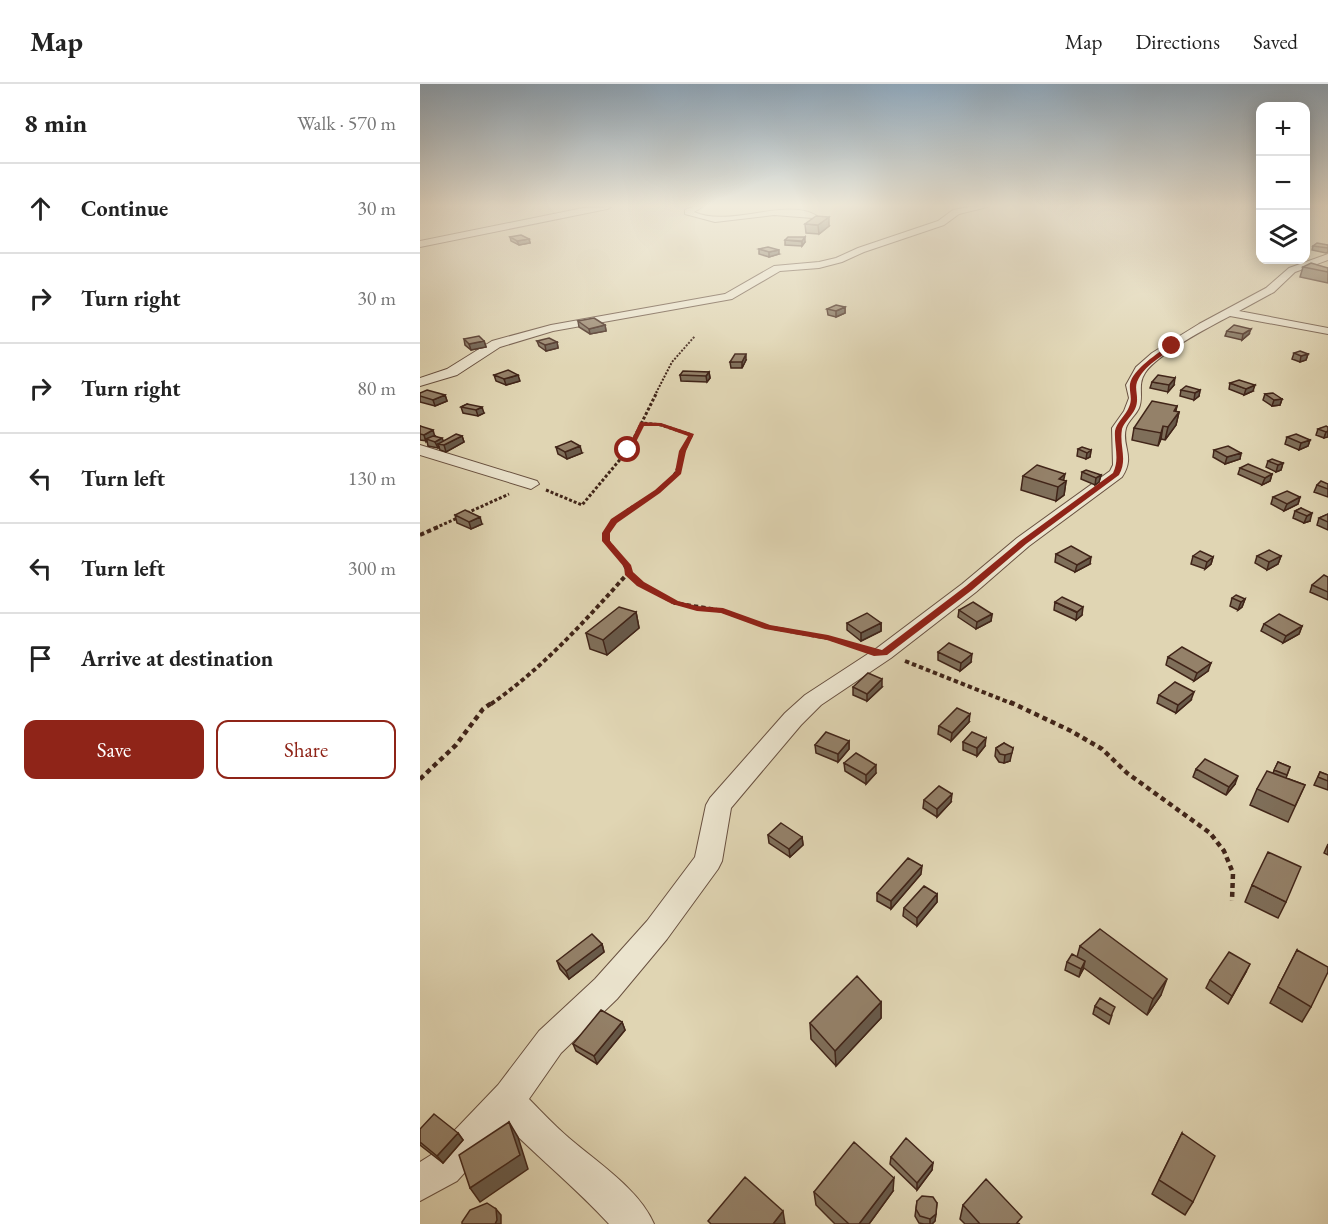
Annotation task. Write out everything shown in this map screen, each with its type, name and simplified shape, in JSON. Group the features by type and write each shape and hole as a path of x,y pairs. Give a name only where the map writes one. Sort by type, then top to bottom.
{"street":[{"path":"420,382 452,372 496,344 551,328 728,297 777,268 819,265 841,260"},
{"path":"420,1183 444,1168 506,1101 550,1042 606,990 657,930 708,861 719,805 793,719 813,700 884,653 969,588 1023,542 1116,474 1121,465 1119,428 1131,411 1136,398 1133,385 1140,370 1156,356 1227,312 1270,290 1292,270 1319,260"},
{"path":"1227,312 1328,331"},
{"path":"420,450 531,484"},
{"path":"506,1101 555,1149 595,1182 635,1224"}],"path":[{"path":"420,535 531,484 582,505 628,450 672,362 695,336"},
{"path":"420,779 456,745 483,709 521,683 583,623 628,573 628,567 606,541 606,533 614,521 657,491 678,472 682,451 692,435 661,424 642,423"},
{"path":"628,573 640,584 675,603 697,609 723,611 768,627 828,638 884,653 1005,700 1071,731 1102,749 1128,772 1210,833 1224,851 1233,873 1232,902"}],"building":[{"path":"1310,264 1328,268 1328,272 1303,267"},
{"path":"836,305 845,307 836,311 827,309"},
{"path":"594,318 605,325 589,329 578,321"},
{"path":"1234,325 1251,329 1243,334 1227,331"},
{"path":"479,336 484,341 469,344 464,339"},
{"path":"549,338 557,342 545,345 537,341"},
{"path":"1300,351 1308,354 1301,356 1294,353"},
{"path":"735,354 746,354 742,362 730,362"},
{"path":"508,370 518,375 504,379 494,375"},
{"path":"683,371 709,372 706,376 680,375"},
{"path":"1158,375 1175,378 1169,385 1152,382"},
{"path":"1239,380 1255,385 1246,389 1230,383"},
{"path":"1186,386 1200,390 1195,393 1181,390"},
{"path":"427,390 445,395 433,400 420,396 420,393"},
{"path":"1273,393 1282,399 1274,400 1265,394"},
{"path":"1152,401 1177,406 1174,411 1179,412 1168,427 1163,426 1161,433 1134,428"},
{"path":"467,404 482,407 476,410 461,407"},
{"path":"420,426 433,430 424,435 420,434"},
{"path":"1326,426 1328,431 1326,432 1318,429"},
{"path":"456,434 462,436 444,445 438,444"},
{"path":"1296,434 1310,440 1301,443 1287,437"},
{"path":"433,436 442,438 435,442 426,439"},
{"path":"571,441 580,446 565,452 556,447"},
{"path":"1228,446 1241,453 1227,457 1214,450"},
{"path":"1082,447 1091,450 1087,453 1078,449"},
{"path":"1272,459 1283,463 1278,465 1268,461"},
{"path":"1248,464 1272,474 1265,478 1240,468"},
{"path":"1037,465 1065,474 1059,479 1066,481 1058,487 1023,476"},
{"path":"1086,470 1101,475 1096,478 1082,472"},
{"path":"1321,481 1328,484 1328,489 1317,485"},
{"path":"1287,491 1300,497 1287,504 1273,497"},
{"path":"1301,508 1312,513 1307,516 1295,511"},
{"path":"465,510 480,517 469,522 455,515"},
{"path":"1328,514 1328,522 1319,518"},
{"path":"1071,546 1091,557 1077,565 1056,554"},
{"path":"1269,550 1281,556 1269,562 1257,556"},
{"path":"1200,551 1213,557 1207,562 1193,556"},
{"path":"1324,575 1328,577 1328,592 1312,585"},
{"path":"1236,595 1245,599 1241,602 1232,598"},
{"path":"1062,597 1083,607 1077,612 1055,602"},
{"path":"973,602 992,614 977,622 959,610"},
{"path":"619,607 636,612 603,640 586,633"},
{"path":"867,613 881,623 861,633 847,623"},
{"path":"1279,614 1302,626 1286,636 1264,624"},
{"path":"949,643 972,654 961,663 938,652"},
{"path":"1182,647 1211,663 1197,673 1168,657"},
{"path":"868,673 882,679 867,694 853,687"},
{"path":"1175,682 1194,692 1178,705 1159,695"},
{"path":"957,708 970,714 952,733 939,726"},
{"path":"826,732 849,741 838,754 815,745"},
{"path":"972,732 986,738 977,748 963,742"},
{"path":"1004,743 1013,748 1012,753 1000,754 996,748"},
{"path":"856,753 876,765 866,775 844,763"},
{"path":"1205,759 1238,776 1229,787 1196,769"},
{"path":"1278,762 1290,767 1287,775 1274,770"},
{"path":"1267,771 1305,785 1295,806 1257,789"},
{"path":"1320,772 1328,775 1328,781 1318,777"},
{"path":"939,786 952,794 937,809 924,800"},
{"path":"781,823 802,837 789,849 768,835"},
{"path":"1268,852 1301,867 1286,902 1252,885"},
{"path":"908,858 922,866 891,901 877,893"},
{"path":"924,886 937,894 917,918 904,908"},
{"path":"1100,929 1167,979 1153,999 1080,946"},
{"path":"592,934 602,944 566,971 557,961"},
{"path":"1297,950 1328,967 1328,972 1311,1007 1278,987"},
{"path":"1229,952 1250,964 1232,996 1210,980"},
{"path":"1072,954 1085,961 1081,969 1067,962"},
{"path":"857,976 881,1002 835,1051 810,1023"},
{"path":"1100,998 1115,1007 1111,1016 1095,1006"},
{"path":"601,1010 622,1022 594,1056 573,1044"},
{"path":"434,1114 458,1133 437,1156 420,1142 420,1129"},
{"path":"509,1122 520,1155 470,1188 459,1155"},
{"path":"1182,1133 1215,1156 1193,1202 1159,1180"},
{"path":"906,1138 933,1163 917,1183 891,1157"},
{"path":"854,1142 894,1178 859,1224 849,1224 814,1192"},
{"path":"745,1177 783,1211 773,1224 711,1224 708,1221"},
{"path":"986,1179 1022,1217 1016,1224 980,1224 963,1205"},
{"path":"922,1196 933,1197 937,1203 936,1214 930,1219 920,1216 916,1209 917,1201"},
{"path":"487,1203 496,1209 495,1224 462,1224 470,1210"}],"route":[{"path":"628,450 642,423 661,424 692,435 682,451 678,472 657,491 614,521 606,533 606,541 628,567 628,573 640,584 675,603 697,609 723,611 768,627 828,638 884,653 969,588 1023,542 1116,474 1121,465 1119,428 1131,411 1136,398 1134,381 1140,370 1172,346"}]}
